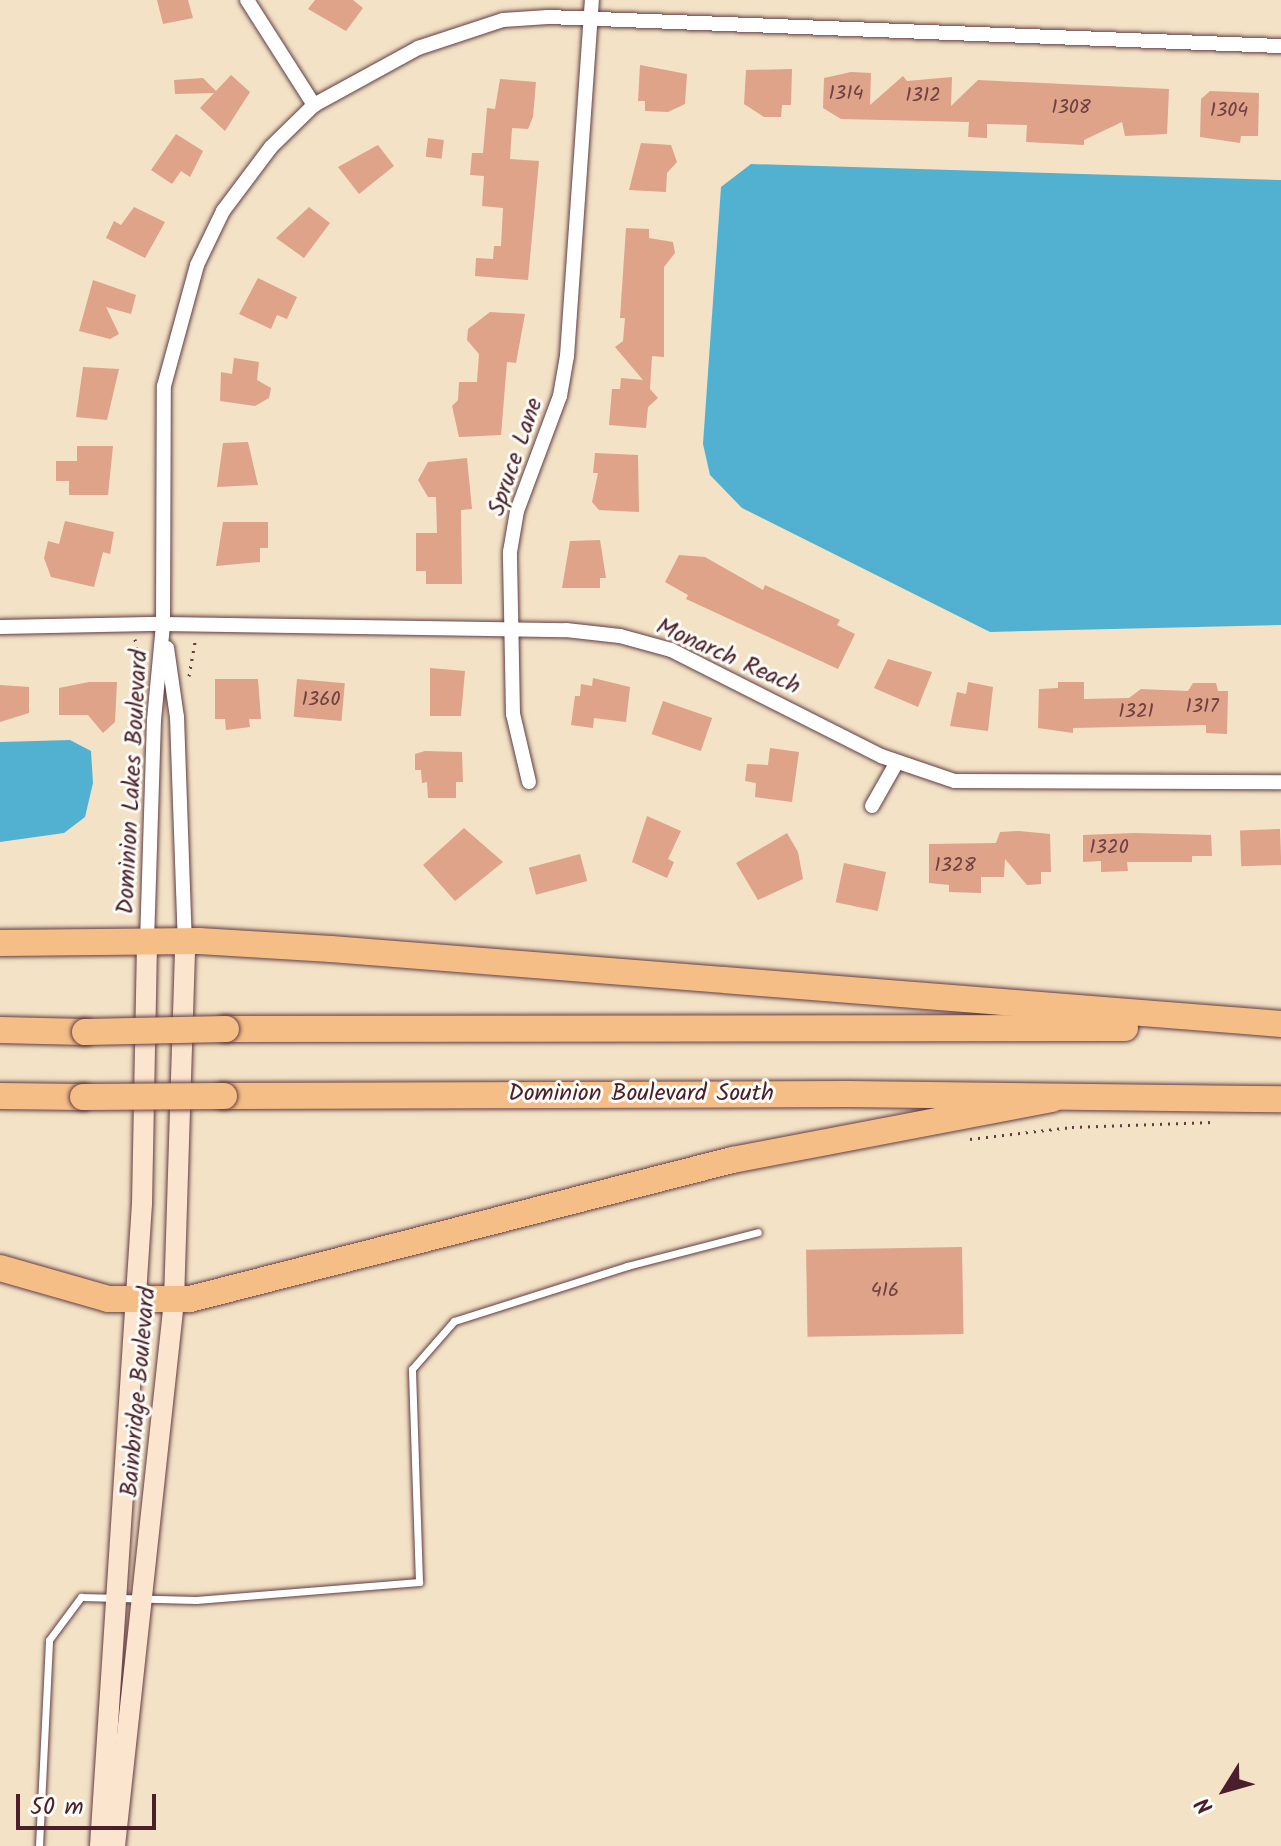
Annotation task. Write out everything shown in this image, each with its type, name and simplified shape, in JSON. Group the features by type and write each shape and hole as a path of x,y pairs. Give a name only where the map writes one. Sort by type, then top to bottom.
{"highway":[{"path":"0,943 185,941 1281,1026"},
{"path":"0,1030 1281,1026"},
{"name":"Dominion Boulevard South","path":"0,1096 848,1094 1061,1099 1281,1099"},
{"path":"0,1268 135,1303 174,1301 732,1160 1061,1099"}],"main road":[{"name":"Bainbridge Boulevard","path":"115,1846 144,1602 174,1301 185,941"},
{"name":"Bainbridge Boulevard","path":"100,1846 135,1303 147,942"}],"street":[{"path":"247,0 314,105"},
{"name":"Spruce Lane","path":"529,782 513,714 508,592 517,511 548,435 567,356 592,0"},
{"name":"Dominion Lakes Boulevard","path":"147,942 154,720 163,624 161,443 164,386 177,327 197,265 223,211 271,147 314,105 418,48 503,20 590,17 1281,46"},
{"name":"Dominion Lakes Boulevard","path":"163,624 177,717 185,941"},
{"name":"Monarch Reach","path":"0,627 163,624 606,635 671,650 897,762 955,781 994,785 1281,782"},
{"path":"872,806 897,762"}],"lane":[{"path":"39,1846 49,1640 81,1597 144,1602 419,1582 412,1369 454,1321 627,1266 758,1232"}],"path":[{"path":"1072,1127 1221,1122"}],"water":[{"path":"751,164 1281,180 1281,625 990,632 742,508 710,475 703,444 721,187"},
{"path":"70,740 91,751 93,783 85,817 64,833 0,842 0,742"}],"building":[{"path":"157,0 188,0 193,18 163,24"},
{"path":"315,0 353,0 363,8 346,31 308,9"},
{"path":"640,65 687,74 685,104 668,112 645,111 645,101 638,101"},
{"path":"792,69 791,105 782,105 781,117 764,117 744,104 746,70"},
{"path":"851,72 871,73 870,105 903,76 907,81 952,77 951,106 978,80 1169,89 1167,134 1125,136 1122,122 1084,140 1084,145 1026,142 1027,125 987,124 987,138 968,137 969,122 841,119 823,108 824,78"},
{"path":"231,75 250,92 225,131 200,108 214,93 175,94 174,80 203,78 216,91"},
{"path":"500,79 536,82 533,117 528,129 512,128 510,159 539,161 528,280 475,276 476,258 493,259 494,246 501,246 503,208 482,206 484,176 470,175 472,153 483,153 487,108 495,109"},
{"path":"1210,91 1259,93 1258,136 1241,136 1240,143 1200,137 1201,99"},
{"path":"176,134 203,151 190,177 181,171 172,184 151,170"},
{"path":"428,138 444,140 442,159 426,157"},
{"path":"641,143 671,145 677,162 667,173 666,192 629,190"},
{"path":"378,145 394,166 359,194 338,167"},
{"path":"134,207 165,222 145,258 106,238 114,221 121,225"},
{"path":"309,207 330,223 304,258 276,238"},
{"path":"626,228 649,229 649,238 673,242 675,253 664,267 664,357 652,356 650,389 658,398 648,407 646,428 609,425 612,389 620,389 621,378 643,380 615,347 623,341 625,318 620,318"},
{"path":"258,278 297,297 287,319 277,315 271,329 239,314"},
{"path":"93,280 136,295 131,314 106,307 119,334 110,339 79,331"},
{"path":"490,312 525,314 516,363 507,362 501,435 459,437 452,406 458,400 459,382 477,382 479,354 467,340 468,329"},
{"path":"234,358 259,362 257,380 271,388 269,398 255,406 220,401 221,372 232,374"},
{"path":"83,367 119,369 107,420 76,417"},
{"path":"248,442 258,485 217,487 223,443"},
{"path":"77,446 113,446 108,495 69,495 69,481 56,481 56,461 77,461"},
{"path":"595,453 638,455 639,512 599,510 592,502 598,473 593,473"},
{"path":"467,458 472,509 461,510 462,584 426,584 426,571 416,571 416,533 437,533 436,497 428,497 418,480 428,462"},
{"path":"65,521 114,532 110,554 103,552 94,587 51,577 44,558 48,541 59,544"},
{"path":"223,522 268,522 268,548 260,548 260,562 216,566"},
{"path":"600,540 606,578 600,578 600,588 562,588 570,541"},
{"path":"679,555 705,557 763,590 765,585 840,620 837,625 855,634 838,669 686,599 688,595 665,582"},
{"path":"888,659 932,672 918,707 874,688"},
{"path":"430,668 465,671 461,716 430,716"},
{"path":"593,678 630,687 626,722 594,718 593,728 571,725 575,696 580,696 581,684 592,686"},
{"path":"215,679 258,679 261,719 249,719 250,727 226,730 225,719 215,719"},
{"path":"297,679 345,683 342,721 294,717"},
{"path":"89,682 117,682 115,722 103,733 88,715 59,715 59,688"},
{"path":"968,682 993,687 988,731 950,726 957,692 966,694"},
{"path":"1058,682 1084,682 1084,699 1129,698 1141,689 1188,691 1193,683 1216,683 1218,691 1228,691 1227,734 1206,733 1206,725 1073,728 1073,733 1038,728 1039,689 1058,688"},
{"path":"0,685 29,687 29,713 0,722"},
{"path":"663,701 712,718 701,751 652,734"},
{"path":"770,748 799,752 792,802 755,797 756,783 745,781 747,764 768,765"},
{"path":"425,751 462,752 463,782 456,782 456,798 428,798 427,782 422,783 421,770 415,770 415,754"},
{"path":"647,816 681,831 668,859 674,862 667,878 632,862"},
{"path":"464,828 503,862 455,901 423,865"},
{"path":"1280,829 1281,865 1241,866 1240,830"},
{"path":"1000,832 1050,834 1051,872 1041,872 1041,884 1027,885 1005,859 1004,877 981,877 981,893 949,892 949,885 929,883 929,844 996,843"},
{"path":"787,833 798,852 803,879 758,900 736,863"},
{"path":"1083,835 1211,835 1212,856 1192,856 1192,862 1127,862 1128,871 1101,872 1101,861 1083,862"},
{"path":"580,854 587,881 536,895 529,868"},
{"path":"844,863 886,872 878,911 836,902"},
{"path":"962,1247 964,1334 808,1337 806,1250"}]}
